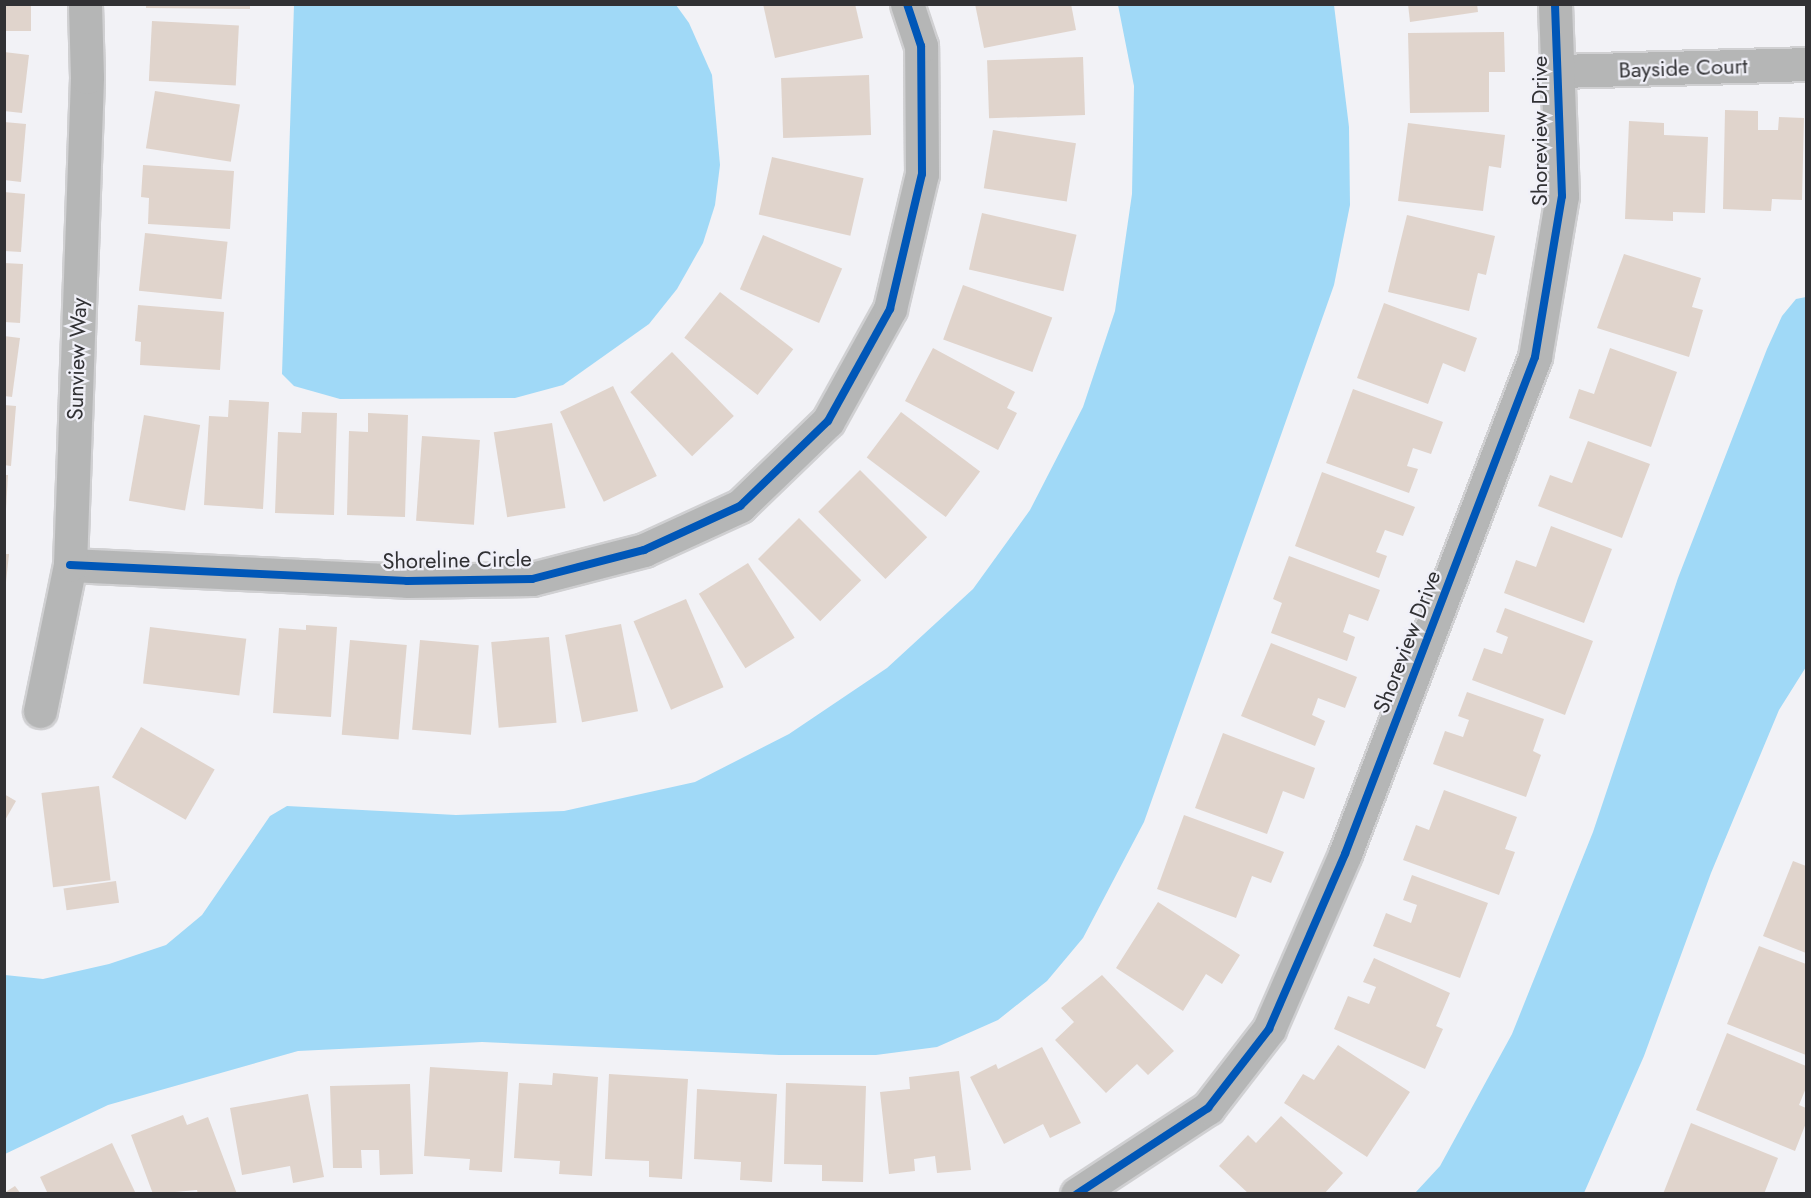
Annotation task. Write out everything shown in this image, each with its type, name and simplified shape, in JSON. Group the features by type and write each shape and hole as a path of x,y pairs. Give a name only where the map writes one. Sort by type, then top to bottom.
{"street":[{"name":"Sunview Way","path":"40,711 70,565 87,77 85,4"},
{"name":"Shoreline Circle","path":"70,565 407,581 532,579 644,550 740,506 828,421 890,309 922,174 921,46 907,4"},
{"name":"Shoreview Drive","path":"1077,1194 1208,1108 1269,1029 1346,854 1535,357 1562,195 1555,4"},
{"name":"Bayside Court","path":"1559,71 1806,64"}],"water":[{"path":"294,5 676,5 689,23 712,75 720,165 715,205 703,243 677,289 649,324 563,385 515,398 340,399 294,386 282,374"},
{"path":"1118,5 1334,5 1349,127 1350,205 1334,285 1144,822 1083,938 1047,981 998,1020 937,1047 876,1055 779,1055 482,1042 298,1051 108,1105 5,1154 5,975 43,979 109,964 166,945 202,915 270,816 287,806 456,815 564,811 695,782 789,734 887,668 973,589 1030,510 1083,407 1115,311 1132,194 1134,86"},
{"path":"1806,297 1806,667 1779,710 1711,873 1644,1056 1584,1193 1415,1193 1440,1166 1512,1034 1593,832 1678,578 1767,349 1782,316 1796,299"}],"building":[{"path":"4,4 31,4 31,31 4,31"},
{"path":"146,4 250,4 250,9 146,8"},
{"path":"763,4 855,4 863,38 775,58"},
{"path":"975,4 1071,4 1076,30 984,48"},
{"path":"1408,4 1477,4 1478,12 1410,22"},
{"path":"152,21 239,26 236,85 149,81"},
{"path":"1504,32 1505,72 1489,72 1489,112 1410,113 1408,33"},
{"path":"4,52 29,55 22,113 4,111"},
{"path":"1083,57 1085,115 989,118 987,60"},
{"path":"869,75 871,135 783,138 781,78"},
{"path":"155,91 240,104 231,162 146,148"},
{"path":"1725,110 1758,111 1758,130 1778,130 1779,117 1804,118 1802,200 1772,199 1771,211 1723,209"},
{"path":"1629,121 1664,123 1664,135 1708,137 1705,213 1673,212 1673,221 1625,219"},
{"path":"4,122 26,124 21,182 4,180"},
{"path":"1408,123 1505,135 1501,168 1489,166 1483,211 1398,201"},
{"path":"993,130 1076,143 1067,201 984,188"},
{"path":"772,157 864,178 850,236 759,214"},
{"path":"143,165 234,171 230,229 148,224 149,198 141,197"},
{"path":"4,192 25,194 21,252 4,251"},
{"path":"982,213 1077,235 1063,291 969,270"},
{"path":"1407,215 1495,236 1486,275 1478,273 1469,311 1388,292"},
{"path":"145,233 228,242 221,299 139,291"},
{"path":"763,235 842,269 819,323 740,289"},
{"path":"1624,254 1701,278 1692,307 1703,310 1689,357 1597,328"},
{"path":"4,263 23,264 20,323 4,322"},
{"path":"963,285 1052,317 1032,372 943,340"},
{"path":"720,292 793,349 758,395 684,338"},
{"path":"1384,303 1477,338 1465,372 1443,363 1428,404 1357,378"},
{"path":"138,305 224,312 220,370 140,365 141,342 135,341"},
{"path":"4,336 20,338 12,397 4,396"},
{"path":"933,348 1015,392 1007,408 1017,413 998,450 905,401"},
{"path":"1610,348 1677,372 1651,447 1569,418 1579,389 1594,394"},
{"path":"672,352 734,416 692,456 630,392"},
{"path":"613,386 657,476 604,502 560,412"},
{"path":"1353,389 1443,422 1431,454 1413,448 1407,466 1418,469 1409,493 1326,463"},
{"path":"229,400 269,402 263,509 204,505 209,416 228,417"},
{"path":"4,405 16,406 11,466 4,465"},
{"path":"302,412 337,413 334,515 275,513 278,432 301,433"},
{"path":"901,412 980,472 946,517 867,458"},
{"path":"368,413 408,415 405,517 347,515 349,431 368,432"},
{"path":"144,415 200,425 185,511 129,501"},
{"path":"552,423 565,508 507,517 494,432"},
{"path":"422,436 480,440 474,525 416,521"},
{"path":"1588,441 1650,464 1622,538 1538,506 1550,475 1572,483"},
{"path":"860,470 927,537 885,579 818,512"},
{"path":"1322,472 1415,507 1403,536 1385,530 1376,552 1387,556 1379,578 1295,546"},
{"path":"4,475 8,475 6,509 4,509"},
{"path":"799,518 861,580 820,621 758,559"},
{"path":"1551,526 1612,549 1584,623 1504,593 1516,560 1536,567"},
{"path":"4,554 9,554 6,582 4,581"},
{"path":"1289,556 1380,590 1368,621 1349,614 1343,632 1355,637 1347,661 1271,633 1282,603 1273,599"},
{"path":"748,563 795,638 745,668 699,594"},
{"path":"686,599 724,687 671,710 634,621"},
{"path":"1505,608 1593,641 1565,715 1472,680 1484,648 1502,654 1508,637 1496,632"},
{"path":"621,624 638,711 582,722 565,635"},
{"path":"306,625 337,627 331,717 273,713 279,628 306,630"},
{"path":"150,627 246,639 239,695 143,684"},
{"path":"549,637 556,723 499,728 491,642"},
{"path":"350,640 407,645 399,740 342,735"},
{"path":"420,640 479,645 471,735 412,730"},
{"path":"1271,643 1357,677 1345,708 1318,698 1312,715 1325,721 1315,746 1241,716"},
{"path":"1467,692 1544,719 1533,751 1541,755 1526,797 1433,764 1445,731 1463,737 1469,720 1458,716"},
{"path":"141,727 215,770 186,820 112,777"},
{"path":"1223,733 1315,768 1304,799 1283,791 1267,834 1195,808"},
{"path":"99,786 111,880 53,887 41,793"},
{"path":"1444,790 1517,817 1505,849 1515,852 1499,895 1403,860 1416,825 1429,830"},
{"path":"4,794 16,801 4,822"},
{"path":"1184,815 1284,852 1271,883 1252,876 1236,918 1157,889"},
{"path":"1793,861 1806,866 1806,953 1763,936"},
{"path":"1412,875 1488,903 1460,978 1373,946 1386,913 1411,923 1417,905 1403,900"},
{"path":"116,881 119,903 67,910 64,888"},
{"path":"1158,902 1240,955 1222,984 1206,974 1183,1011 1116,968"},
{"path":"1759,946 1806,964 1806,1055 1727,1024"},
{"path":"1374,958 1450,993 1436,1026 1443,1029 1425,1069 1334,1029 1348,996 1369,1004 1376,987 1363,982"},
{"path":"1102,975 1174,1051 1148,1075 1137,1064 1106,1093 1055,1040 1074,1022 1061,1008"},
{"path":"1727,1033 1806,1066 1806,1088 1799,1105 1806,1108 1806,1123 1795,1151 1696,1110"},
{"path":"1338,1045 1410,1092 1367,1157 1284,1103 1303,1074 1314,1080"},
{"path":"1042,1047 1081,1123 1050,1138 1043,1124 1004,1144 970,1077 996,1064 998,1069"},
{"path":"430,1067 508,1072 502,1172 469,1170 470,1159 424,1156"},
{"path":"959,1071 971,1170 937,1173 935,1156 914,1159 915,1171 889,1174 880,1092 910,1089 909,1077"},
{"path":"553,1073 598,1077 592,1176 559,1174 560,1161 514,1158 519,1083 552,1085"},
{"path":"609,1074 688,1079 682,1179 649,1177 649,1161 605,1159"},
{"path":"786,1083 866,1086 863,1182 822,1181 822,1165 784,1164"},
{"path":"410,1084 413,1174 380,1175 379,1150 361,1150 362,1168 333,1168 330,1086"},
{"path":"697,1089 777,1094 772,1182 740,1180 741,1162 694,1159"},
{"path":"308,1094 324,1177 293,1183 290,1166 242,1175 230,1108"},
{"path":"183,1115 187,1125 208,1117 237,1194 198,1194 197,1190 153,1194 131,1135"},
{"path":"1281,1116 1343,1173 1324,1194 1249,1194 1219,1166 1248,1135 1256,1143"},
{"path":"1691,1123 1778,1158 1764,1194 1663,1194"},
{"path":"112,1143 136,1194 48,1194 40,1177"},
{"path":"15,1186 21,1194 4,1194 4,1193"}],"cycle path":[{"path":"70,565 407,581 532,579 644,550 740,506 828,421 890,309 922,174 921,46 907,4"},
{"path":"1077,1194 1208,1108 1269,1029 1345,854 1535,357 1562,196 1555,4"}]}
